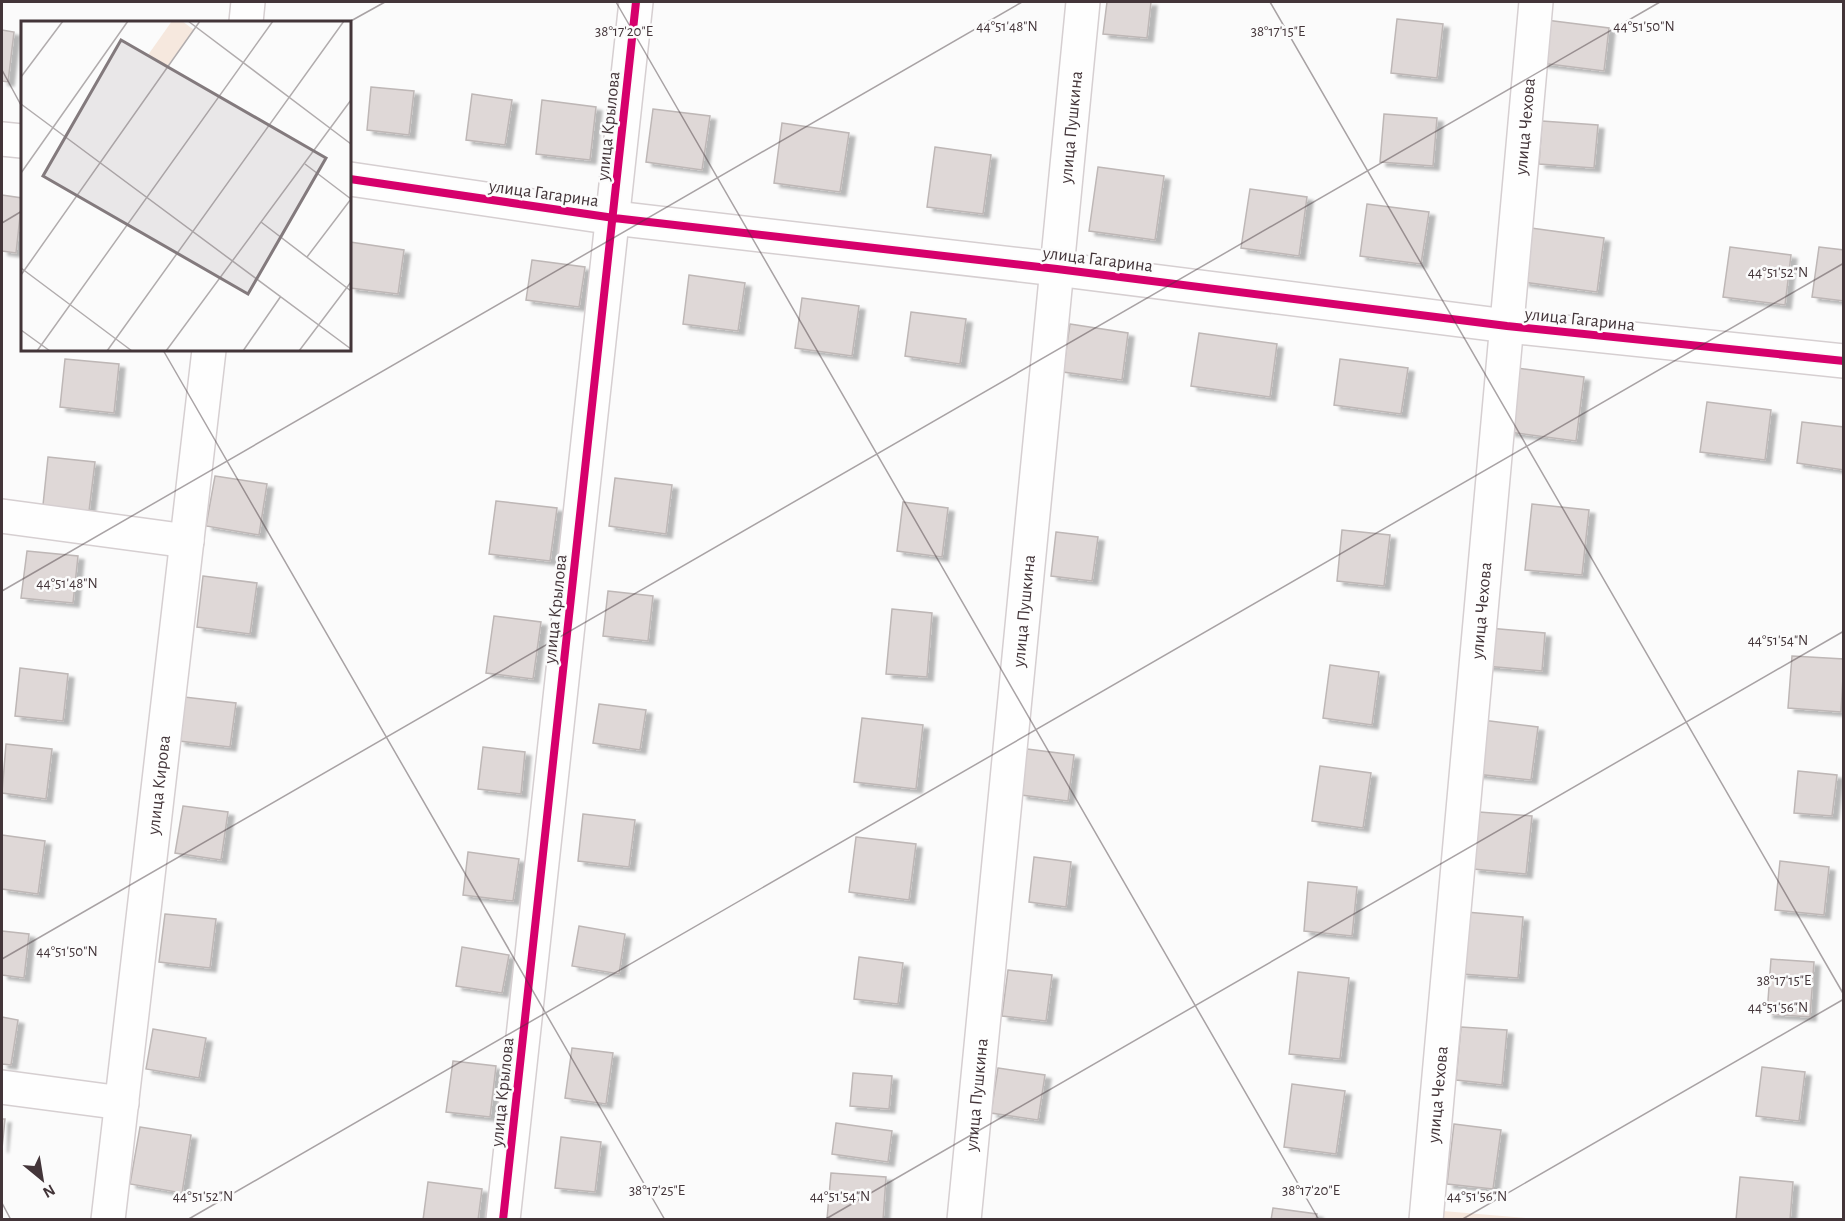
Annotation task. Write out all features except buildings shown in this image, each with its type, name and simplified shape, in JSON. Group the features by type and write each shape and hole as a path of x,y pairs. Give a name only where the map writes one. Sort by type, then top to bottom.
{"street":[{"path":"246,21 248,2"},
{"name":"улица Крылова","path":"503,1220 636,2"},
{"name":"улица Пушкина","path":"964,1220 1083,2"},
{"name":"улица Чехова","path":"1426,1220 1536,2"},
{"path":"2,139 21,141"},
{"name":"улица Гагарина","path":"351,179 614,218 1057,269 1507,326 1844,361"},
{"name":"улица Кирова","path":"108,1220 209,351"},
{"path":"2,516 187,541"},
{"path":"2,1088 122,1103"}],"shaded area":[{"path":"1431,1210 1537,1219 1430,1220"}],"cycle path":[{"path":"503,1220 636,2"},
{"path":"351,179 614,218 1057,269 1507,326 1844,361"}]}
